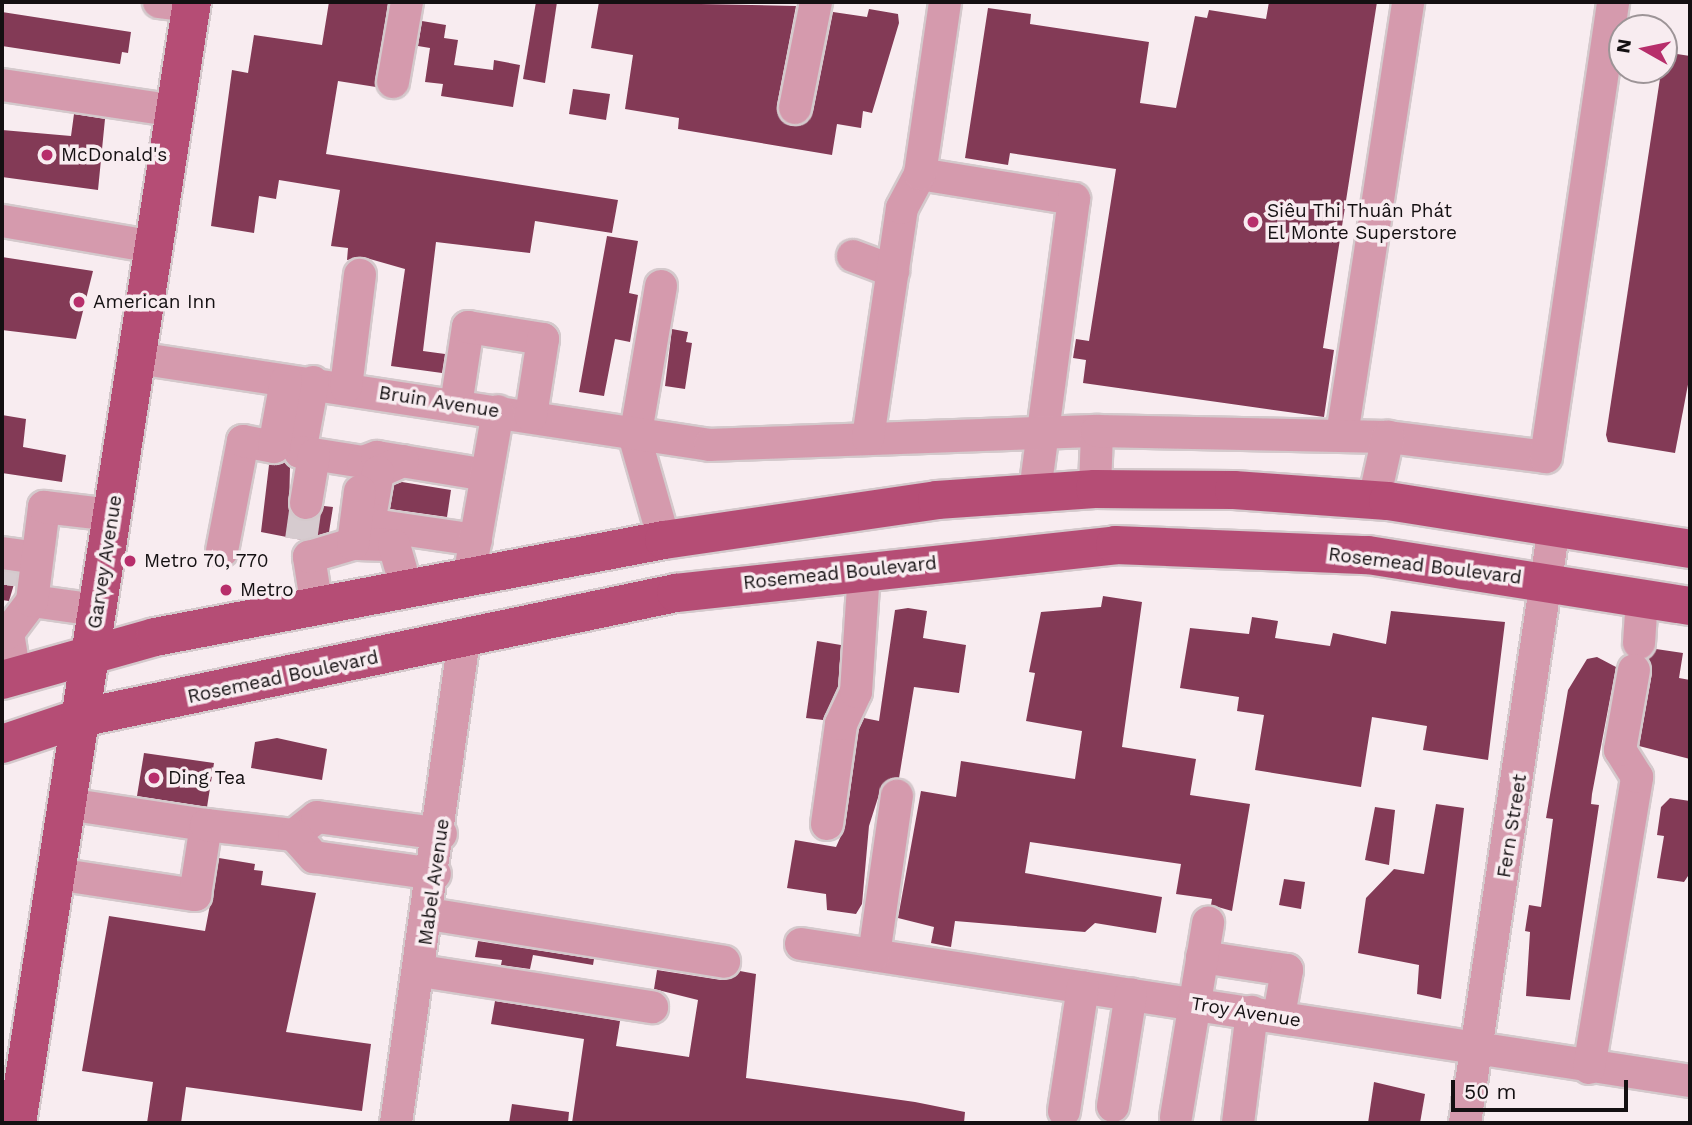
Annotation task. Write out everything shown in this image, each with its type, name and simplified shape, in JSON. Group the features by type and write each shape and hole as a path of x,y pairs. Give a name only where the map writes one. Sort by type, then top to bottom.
{"main road":[{"name":"Garvey Avenue","path":"17,1123 175,111 181,3"},
{"path":"8,678 90,652 664,540 937,500 1095,489 1234,490 1374,500 1690,550"},
{"path":"664,540 679,562 719,570 911,539 996,536 1052,551"},
{"path":"464,639 472,625 491,615 643,583 664,540"},
{"name":"Rosemead Boulevard","path":"2,744 80,718 676,593 864,570 1115,545 1368,555 1690,606"}],"street":[{"path":"393,82 407,2"},
{"path":"795,108 816,2"},
{"path":"868,438 902,208 920,174 945,2"},
{"path":"1342,435 1408,2"},
{"name":"Bruin Avenue","path":"137,358 531,416 635,438 739,446 868,438 1097,431 1388,437 1546,457 1613,2"},
{"path":"2,85 175,111"},
{"path":"920,174 1074,199 1035,494"},
{"path":"2,221 154,247"},
{"path":"853,256 893,271"},
{"path":"346,387 360,275"},
{"path":"661,286 635,438 664,540"},
{"path":"456,405 468,327 542,339 531,416"},
{"path":"299,381 300,452 363,462 403,461 487,475"},
{"path":"222,551 243,441 274,447 299,381"},
{"path":"469,579 498,411"},
{"path":"1095,489 1097,431"},
{"path":"1374,500 1388,437"},
{"path":"306,503 314,455"},
{"path":"403,461 378,472 370,518 380,526 476,540"},
{"path":"353,544 363,462"},
{"path":"8,678 5,632 32,601 44,507 112,515"},
{"name":"Fern Street","path":"1465,1123 1554,527"},
{"path":"317,607 305,548 353,544 394,545 407,590"},
{"path":"3,558 37,558"},
{"path":"827,824 841,724 856,692 864,570"},
{"path":"1589,1068 1637,777 1620,750 1637,657 1642,598"},
{"path":"32,601 97,610"},
{"name":"Mabel Avenue","path":"396,1123 441,834 464,639"},
{"path":"874,955 897,796"},
{"path":"67,804 206,825 308,836 441,834"},
{"path":"56,874 195,895 206,825"},
{"path":"308,836 435,874"},
{"path":"429,914 724,962"},
{"path":"1176,1117 1208,923"},
{"name":"Troy Avenue","path":"801,944 1266,1014 1476,1052 1690,1080"},
{"path":"1202,957 1287,970 1266,1014 1238,1123"},
{"path":"421,971 652,1007"},
{"path":"1064,1111 1083,987"},
{"path":"1113,1106 1130,994"}],"building":[{"path":"329,2 388,2 376,87 338,81 326,154 618,200 612,233 535,221 530,253 436,242 423,351 445,354 442,373 391,366 405,269 363,257 347,260 348,248 331,246 340,190 279,180 276,199 259,196 254,233 211,226 232,70 248,73 254,35 322,45"},
{"path":"536,2 557,2 545,83 523,79"},
{"path":"599,2 796,6 777,105 782,121 792,126 813,112 833,12 867,17 869,9 898,14 899,23 872,113 863,111 861,128 837,124 832,155 678,129 679,118 625,109 633,55 591,48"},
{"path":"1269,2 1377,2 1323,348 1334,350 1324,417 1083,383 1086,360 1073,358 1076,339 1089,341 1116,169 1010,153 1008,165 965,158 988,8 1031,14 1030,24 1149,42 1140,103 1176,108 1195,16 1207,18 1209,10 1266,19"},
{"path":"2,12 131,32 128,53 122,52 120,64 2,46"},
{"path":"422,21 446,25 444,38 458,40 454,65 493,70 494,60 520,65 513,107 441,96 443,84 425,82 430,48 418,46"},
{"path":"1678,54 1690,56 1690,374 1675,453 1608,442 1606,435 1659,84 1678,84"},
{"path":"573,89 610,94 606,120 569,114"},
{"path":"74,114 105,119 98,190 2,177 2,130 71,136"},
{"path":"607,236 638,241 629,293 638,295 630,342 615,339 604,396 579,392"},
{"name":"American Inn","path":"2,257 93,271 76,339 2,330"},
{"path":"672,329 688,332 686,342 692,343 685,389 665,386"},
{"path":"2,415 26,419 23,447 66,455 62,482 2,473"},
{"path":"285,461 290,467 289,510 304,521 324,506 333,507 329,532 302,540 261,532 269,465"},
{"path":"402,482 451,490 447,517 390,509 394,485"},
{"path":"2,572 17,574 9,601 2,600"},
{"path":"1103,596 1142,602 1122,747 1196,759 1190,795 1250,804 1232,911 1211,905 1212,899 1176,894 1181,864 1030,842 1025,873 1162,897 1156,933 1095,923 1085,932 955,921 951,947 931,943 934,927 898,918 921,791 956,797 961,761 1075,779 1082,731 1026,721 1035,673 1029,672 1041,612 1101,607"},
{"path":"908,608 927,611 923,638 966,645 959,693 914,687 899,778 882,785 869,826 862,904 856,914 827,910 826,894 787,888 795,840 836,847 845,827 859,729 864,718 879,721 895,610"},
{"path":"1391,611 1505,622 1488,760 1423,750 1427,726 1372,717 1361,787 1255,770 1264,715 1237,711 1239,697 1180,688 1190,628 1249,634 1252,617 1278,621 1275,638 1330,646 1333,633 1386,644"},
{"path":"817,641 841,645 838,687 823,720 806,718"},
{"path":"1656,649 1683,653 1679,678 1690,680 1690,759 1639,746 1652,673 1648,659"},
{"path":"1597,657 1616,667 1592,794 1591,804 1599,805 1570,1000 1526,996 1530,932 1525,931 1529,905 1541,907 1553,819 1546,818 1568,690 1587,659"},
{"path":"277,738 327,749 322,780 251,768 255,742"},
{"path":"144,753 214,763 207,807 137,796"},
{"path":"1670,798 1690,801 1690,873 1684,882 1657,878 1664,836 1657,835 1661,807"},
{"path":"1436,804 1464,808 1441,999 1417,994 1419,965 1358,953 1366,898 1394,869 1424,874"},
{"path":"1375,807 1395,810 1389,865 1365,860"},
{"path":"219,858 255,864 254,870 263,871 261,885 316,893 286,1032 371,1044 362,1111 186,1087 181,1123 147,1123 153,1082 82,1071 109,916 205,931"},
{"path":"1284,879 1305,882 1301,909 1279,905"},
{"path":"478,941 594,959 593,965 533,955 530,969 501,965 502,960 475,957"},
{"path":"657,970 721,980 740,971 756,974 746,1078 915,1102 965,1112 964,1123 572,1123 584,1039 491,1024 495,1001 620,1021 616,1046 689,1057 698,1000 654,989"},
{"path":"1374,1082 1425,1094 1420,1123 1368,1123"},
{"path":"512,1104 569,1112 568,1123 509,1123"}],"tunnel":[{"path":"301,540 306,503"},
{"path":"2,585 4,567"}],"place":[{"name":"McDonald's","path":"47,155"},
{"name":"Siêu Thi Thuân Phát El Monte Superstore","path":"1253,222"},
{"name":"American Inn","path":"79,302"},
{"name":"Metro 70, 770","path":"130,561"},
{"name":"Metro","path":"226,590"},
{"name":"Ding Tea","path":"154,778"}]}
